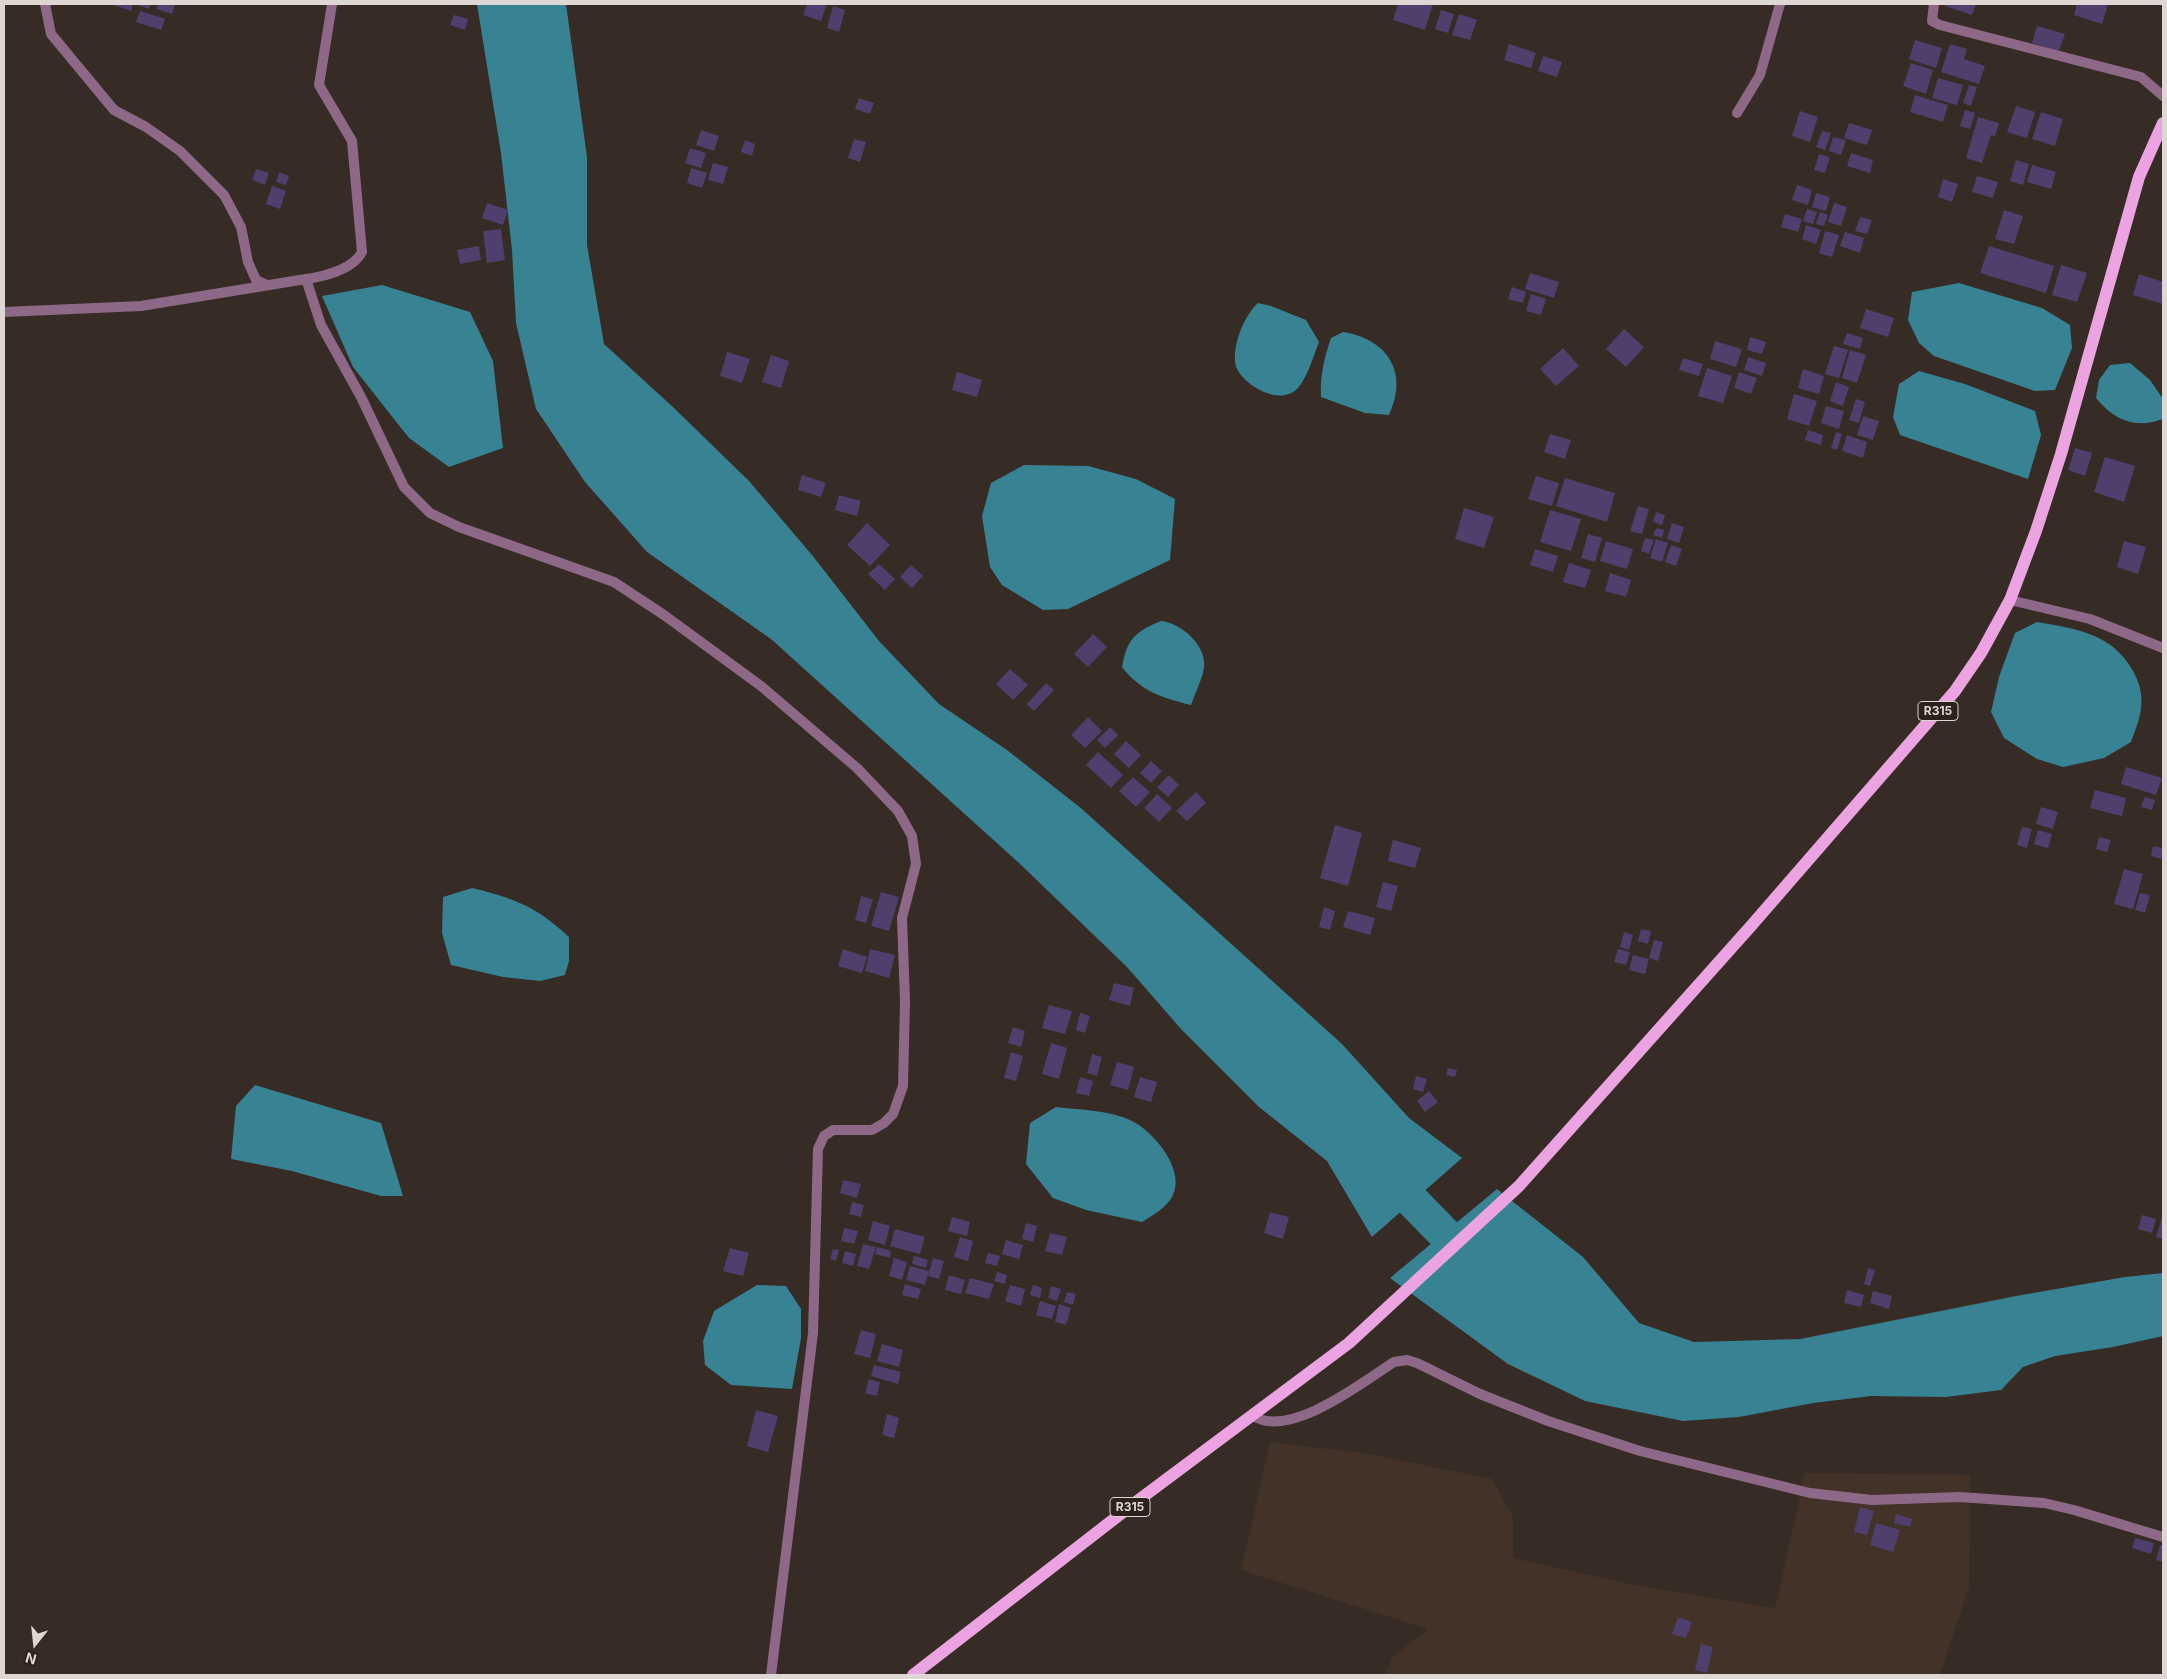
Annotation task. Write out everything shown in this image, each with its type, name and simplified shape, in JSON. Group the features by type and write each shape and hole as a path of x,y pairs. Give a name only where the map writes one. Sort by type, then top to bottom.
{"main road":[{"name":"R315","path":"913,1675 1349,1343 1519,1186 1751,926 1955,691 1981,653 2010,600 2061,454 2139,177 2163,124"}],"street":[{"path":"45,4 51,34 73,63 114,110 146,127 180,151 224,194 241,227 248,262 256,280 265,286 306,279 342,269 357,260 362,252 352,141 319,85 332,4"},
{"path":"1737,113 1760,75 1780,4"},
{"path":"1934,4 1932,21 1940,25 2141,77 2163,96"},
{"path":"4,312 141,306 306,279"},
{"path":"306,279 321,325 361,397 404,488 430,513 459,527 614,582 664,615 761,686 857,768 898,811 912,836 916,864 902,918 904,1000 902,1086 893,1114 884,1123 872,1130 833,1130 824,1136 818,1149 814,1332 770,1675"},
{"path":"2010,600 2090,619 2163,648"},
{"path":"1252,1415 1263,1421 1273,1422 1303,1415 1322,1407 1394,1362 1407,1360 1480,1394 1548,1421 1640,1451 1810,1493 1872,1500 1960,1497 2044,1503 2074,1510 2163,1537"}],"shaded area":[{"path":"1270,1442 1370,1454 1492,1479 1513,1517 1513,1558 1639,1586 1775,1608 1805,1473 1971,1475 1969,1587 1940,1675 1385,1675 1393,1657 1428,1629 1241,1570"}],"water":[{"path":"477,4 566,4 587,157 587,245 604,344 674,408 749,481 812,555 879,641 939,704 1007,750 1082,809 1342,1044 1409,1118 1462,1158 1372,1237 1327,1161 1259,1107 1181,1029 1127,967 1019,863 771,639 647,552 585,482 536,409 516,323 512,250 501,153"},
{"path":"1959,283 2042,308 2070,325 2072,348 2055,390 2035,391 1934,356 1919,343 1908,320 1912,292"},
{"path":"382,285 470,312 493,361 503,448 449,467 409,438 353,367 322,296"},
{"path":"1258,303 1271,306 1306,320 1319,342 1305,378 1298,388 1291,393 1274,395 1257,389 1243,377 1235,363 1236,345 1239,335 1248,316"},
{"path":"1343,332 1372,342 1383,350 1390,360 1395,372 1397,385 1395,400 1389,415 1365,413 1321,397 1323,367 1331,338"},
{"path":"2130,363 2150,380 2163,399 2163,419 2143,423 2126,421 2103,406 2096,398 2099,380 2110,365"},
{"path":"1919,371 1965,384 2035,411 2041,435 2028,479 1900,435 1893,417 1899,384"},
{"path":"1024,465 1088,466 1136,479 1175,499 1170,560 1068,609 1043,610 1002,585 990,567 982,516 991,483"},
{"path":"1161,621 1177,626 1191,637 1197,644 1204,659 1204,668 1191,705 1144,688 1122,667 1126,650 1133,638 1144,629"},
{"path":"2037,622 2065,627 2092,635 2115,648 2124,658 2137,679 2141,698 2140,716 2131,742 2104,758 2063,767 2037,759 2004,738 1991,712 1999,677 2015,633"},
{"path":"472,888 524,905 546,918 569,937 569,961 565,975 540,981 503,977 451,965 442,933 443,897"},
{"path":"255,1085 381,1123 403,1196 381,1196 292,1171 231,1159 236,1106"},
{"path":"1056,1107 1095,1111 1123,1117 1141,1126 1150,1134 1166,1153 1172,1164 1175,1176 1175,1187 1172,1197 1166,1205 1142,1222 1086,1210 1053,1198 1026,1164 1030,1123"},
{"path":"1497,1189 1583,1257 1639,1323 1694,1342 1800,1339 2016,1296 2125,1277 2163,1273 2163,1336 2113,1347 2055,1356 2023,1367 2001,1390 1946,1397 1871,1396 1813,1403 1739,1417 1683,1421 1585,1401 1508,1364 1390,1278"},
{"path":"757,1285 786,1286 801,1309 801,1338 792,1389 731,1385 705,1365 703,1341 714,1311"}],"building":[{"path":"111,4 133,4 131,11"},
{"path":"135,4 151,4 149,9"},
{"path":"158,4 175,4 172,14 156,9"},
{"path":"807,4 827,4 821,21 803,15"},
{"path":"1398,4 1433,4 1425,30 1393,20"},
{"path":"1946,4 1976,4 1972,15 1945,6"},
{"path":"2077,4 2108,4 2102,24 2074,15"},
{"path":"833,6 845,10 839,32 827,28"},
{"path":"1441,10 1454,14 1448,33 1435,29"},
{"path":"140,11 165,19 161,30 136,22"},
{"path":"1459,14 1477,20 1470,40 1452,35"},
{"path":"454,15 468,19 465,30 450,25"},
{"path":"2037,26 2065,34 2059,51 2032,43"},
{"path":"1915,40 1942,48 1936,68 1909,59"},
{"path":"1509,44 1536,53 1531,68 1504,60"},
{"path":"1950,44 1967,49 1964,59 1985,66 1979,84 1941,72"},
{"path":"1543,56 1562,62 1557,77 1538,71"},
{"path":"1911,63 1933,70 1926,94 1903,86"},
{"path":"1938,78 1963,85 1957,105 1932,98"},
{"path":"1969,85 1977,87 1971,106 1963,103"},
{"path":"1915,95 1948,105 1943,122 1910,112"},
{"path":"859,98 874,103 870,114 855,109"},
{"path":"2016,106 2035,112 2027,138 2007,132"},
{"path":"1965,110 1975,113 1970,129 1960,126"},
{"path":"1800,111 1818,117 1810,142 1792,136"},
{"path":"2041,112 2063,119 2055,146 2032,139"},
{"path":"1978,117 1999,123 1995,136 1991,135 1982,163 1966,158"},
{"path":"1849,123 1872,130 1867,145 1844,138"},
{"path":"701,130 719,136 714,151 696,145"},
{"path":"1822,131 1831,133 1825,150 1816,147"},
{"path":"1833,137 1846,140 1841,155 1829,151"},
{"path":"854,139 866,142 860,162 848,158"},
{"path":"745,140 755,144 752,156 741,152"},
{"path":"690,148 706,153 701,168 685,163"},
{"path":"1851,153 1873,160 1870,173 1847,166"},
{"path":"1819,154 1830,157 1825,173 1814,170"},
{"path":"2016,160 2029,164 2023,185 2010,181"},
{"path":"713,163 728,167 723,184 708,180"},
{"path":"2032,165 2056,172 2051,189 2027,182"},
{"path":"691,168 707,173 702,188 687,183"},
{"path":"256,169 269,173 265,185 252,180"},
{"path":"279,172 289,176 286,185 276,182"},
{"path":"1977,176 1998,182 1993,198 1972,192"},
{"path":"1943,179 1958,184 1952,202 1938,197"},
{"path":"1797,185 1812,190 1808,205 1792,200"},
{"path":"272,186 286,191 280,209 266,204"},
{"path":"1816,193 1830,197 1826,211 1812,207"},
{"path":"487,203 508,210 503,225 482,218"},
{"path":"1834,203 1847,207 1841,226 1828,222"},
{"path":"1807,209 1817,212 1813,224 1803,221"},
{"path":"2004,210 2023,216 2014,244 1995,239"},
{"path":"1820,212 1828,215 1824,226 1816,224"},
{"path":"1785,214 1802,219 1798,232 1781,227"},
{"path":"1860,217 1872,220 1867,234 1855,231"},
{"path":"1806,225 1821,230 1816,244 1802,239"},
{"path":"501,229 505,260 487,263 483,231"},
{"path":"1825,231 1839,235 1832,257 1819,253"},
{"path":"1845,232 1864,238 1860,253 1840,246"},
{"path":"479,246 481,260 460,264 457,250"},
{"path":"1989,246 2054,266 2046,293 1980,273"},
{"path":"2061,265 2087,273 2077,302 2052,295"},
{"path":"1530,273 1559,282 1554,298 1525,289"},
{"path":"2139,274 2163,282 2163,304 2133,295"},
{"path":"1512,287 1526,292 1523,303 1508,299"},
{"path":"1531,294 1546,299 1541,315 1526,311"},
{"path":"1866,309 1894,318 1888,337 1860,328"},
{"path":"1624,329 1644,347 1626,367 1606,349"},
{"path":"1847,333 1863,338 1860,349 1843,344"},
{"path":"1750,337 1766,342 1762,354 1747,350"},
{"path":"1715,341 1742,349 1736,367 1710,359"},
{"path":"1834,346 1848,350 1839,378 1825,374"},
{"path":"1563,348 1579,366 1556,386 1540,369"},
{"path":"1850,350 1866,355 1857,383 1842,378"},
{"path":"727,352 750,359 742,383 720,376"},
{"path":"771,355 789,361 781,388 762,382"},
{"path":"1748,357 1766,363 1762,376 1744,370"},
{"path":"1683,358 1703,364 1699,376 1679,370"},
{"path":"1707,368 1732,376 1723,403 1698,396"},
{"path":"1803,369 1824,376 1819,394 1798,388"},
{"path":"957,372 982,380 977,397 952,390"},
{"path":"1739,372 1757,378 1751,394 1734,388"},
{"path":"1836,382 1849,387 1843,406 1830,401"},
{"path":"1794,394 1817,401 1809,426 1787,419"},
{"path":"1856,399 1865,402 1859,423 1849,420"},
{"path":"1826,406 1844,411 1839,429 1821,423"},
{"path":"1863,416 1879,421 1873,440 1857,435"},
{"path":"1808,430 1823,435 1821,445 1805,440"},
{"path":"1836,432 1842,434 1837,450 1831,448"},
{"path":"1550,434 1571,440 1565,459 1544,452"},
{"path":"1847,435 1867,442 1863,458 1842,451"},
{"path":"2075,448 2092,453 2085,476 2068,470"},
{"path":"2105,457 2135,466 2124,502 2094,492"},
{"path":"802,475 826,483 821,497 798,490"},
{"path":"1536,476 1559,483 1552,506 1528,499"},
{"path":"1565,478 1615,493 1607,522 1556,506"},
{"path":"839,495 861,501 857,516 835,510"},
{"path":"1638,506 1649,509 1642,534 1630,531"},
{"path":"1464,508 1494,517 1484,548 1455,539"},
{"path":"1550,510 1581,519 1571,551 1540,542"},
{"path":"1656,512 1665,515 1662,525 1653,522"},
{"path":"867,523 890,545 870,566 847,545"},
{"path":"1672,523 1684,527 1679,543 1667,539"},
{"path":"1656,528 1664,530 1662,538 1653,535"},
{"path":"1588,534 1602,538 1595,562 1581,558"},
{"path":"1645,538 1654,540 1649,554 1641,551"},
{"path":"1656,539 1668,543 1662,562 1650,558"},
{"path":"1606,541 1633,549 1627,569 1600,561"},
{"path":"2124,541 2146,547 2138,574 2117,567"},
{"path":"1671,545 1682,549 1676,566 1665,562"},
{"path":"1535,549 1558,556 1553,572 1530,565"},
{"path":"1569,563 1591,570 1585,588 1563,582"},
{"path":"879,564 895,579 885,590 868,574"},
{"path":"911,565 923,576 912,588 900,577"},
{"path":"1610,573 1631,580 1626,597 1605,591"},
{"path":"1093,634 1107,647 1088,667 1074,654"},
{"path":"1010,669 1028,685 1013,700 996,684"},
{"path":"1046,683 1054,690 1034,711 1027,704"},
{"path":"1088,717 1102,731 1085,748 1071,735"},
{"path":"1110,727 1118,735 1105,748 1097,740"},
{"path":"1126,741 1141,755 1129,768 1114,754"},
{"path":"1098,752 1123,775 1111,788 1086,765"},
{"path":"1151,761 1162,771 1151,783 1140,773"},
{"path":"2126,767 2162,778 2156,795 2121,784"},
{"path":"1169,775 1179,785 1168,797 1157,787"},
{"path":"1133,777 1150,792 1136,807 1119,791"},
{"path":"2095,790 2126,798 2122,816 2090,808"},
{"path":"1196,792 1206,803 1187,821 1176,811"},
{"path":"1157,794 1172,808 1159,822 1144,808"},
{"path":"2145,797 2155,800 2152,810 2141,807"},
{"path":"2041,807 2058,812 2053,829 2036,824"},
{"path":"1335,825 1362,833 1348,886 1320,878"},
{"path":"2022,827 2032,829 2027,848 2017,845"},
{"path":"2038,830 2052,834 2048,848 2034,844"},
{"path":"2099,837 2111,840 2107,852 2096,849"},
{"path":"1393,840 1421,848 1415,868 1388,861"},
{"path":"2153,846 2163,848 2161,859 2151,856"},
{"path":"2124,869 2143,874 2133,909 2114,904"},
{"path":"1383,882 1398,886 1391,911 1376,907"},
{"path":"881,892 899,897 889,931 871,926"},
{"path":"2140,893 2150,895 2145,913 2135,910"},
{"path":"861,896 873,899 866,923 855,920"},
{"path":"1324,907 1335,911 1330,930 1319,927"},
{"path":"1348,911 1375,918 1370,935 1343,927"},
{"path":"1641,929 1651,931 1648,944 1638,941"},
{"path":"1624,932 1633,935 1629,950 1620,947"},
{"path":"1654,940 1663,942 1658,961 1649,958"},
{"path":"843,949 867,957 862,973 838,966"},
{"path":"870,949 895,955 889,978 865,971"},
{"path":"1618,949 1630,952 1626,965 1614,962"},
{"path":"1633,955 1649,959 1645,974 1629,970"},
{"path":"1114,983 1134,988 1130,1006 1109,1000"},
{"path":"1049,1005 1072,1011 1065,1034 1042,1028"},
{"path":"1080,1013 1090,1016 1085,1033 1076,1030"},
{"path":"1013,1027 1025,1031 1021,1047 1008,1043"},
{"path":"1051,1043 1067,1048 1059,1079 1042,1074"},
{"path":"1011,1052 1023,1056 1016,1081 1004,1078"},
{"path":"1092,1054 1102,1057 1097,1076 1087,1073"},
{"path":"1117,1062 1134,1067 1128,1090 1110,1085"},
{"path":"1448,1068 1457,1070 1455,1077 1446,1075"},
{"path":"1416,1076 1427,1079 1423,1092 1413,1089"},
{"path":"1080,1077 1093,1081 1089,1096 1076,1093"},
{"path":"1140,1077 1157,1082 1151,1102 1134,1097"},
{"path":"1429,1091 1438,1102 1425,1112 1417,1101"},
{"path":"843,1180 861,1184 857,1198 840,1193"},
{"path":"852,1202 864,1205 861,1217 849,1214"},
{"path":"1270,1212 1289,1217 1283,1239 1264,1233"},
{"path":"2163,1214 2163,1239 2156,1237"},
{"path":"2142,1215 2156,1219 2152,1233 2138,1229"},
{"path":"952,1217 970,1222 967,1236 948,1231"},
{"path":"873,1221 890,1226 885,1245 868,1240"},
{"path":"1026,1223 1037,1226 1033,1242 1022,1239"},
{"path":"844,1228 858,1231 854,1244 841,1241"},
{"path":"895,1229 925,1237 920,1254 890,1246"},
{"path":"1050,1233 1067,1237 1062,1255 1045,1251"},
{"path":"960,1237 973,1241 968,1261 954,1257"},
{"path":"1006,1240 1023,1245 1019,1259 1002,1254"},
{"path":"863,1244 876,1247 869,1269 857,1266"},
{"path":"877,1247 891,1251 890,1258 875,1254"},
{"path":"730,1248 749,1253 743,1276 723,1271"},
{"path":"833,1249 839,1250 836,1261 830,1259"},
{"path":"845,1251 856,1254 853,1266 842,1263"},
{"path":"988,1253 1000,1256 997,1266 985,1263"},
{"path":"914,1256 928,1260 926,1268 912,1264"},
{"path":"894,1258 907,1262 902,1280 889,1276"},
{"path":"933,1258 944,1261 939,1279 928,1276"},
{"path":"910,1266 929,1271 925,1285 906,1280"},
{"path":"1868,1268 1875,1270 1870,1286 1864,1284"},
{"path":"997,1272 1007,1275 1005,1284 994,1281"},
{"path":"949,1275 965,1280 961,1294 945,1290"},
{"path":"970,1278 994,1284 989,1299 965,1293"},
{"path":"905,1284 921,1289 918,1299 902,1295"},
{"path":"1010,1285 1025,1289 1021,1306 1005,1301"},
{"path":"1033,1285 1042,1288 1040,1298 1030,1295"},
{"path":"1051,1286 1061,1289 1057,1301 1048,1298"},
{"path":"1847,1290 1864,1295 1861,1307 1844,1303"},
{"path":"1873,1291 1892,1296 1889,1309 1870,1303"},
{"path":"1067,1292 1076,1294 1073,1305 1064,1302"},
{"path":"1040,1301 1056,1306 1052,1319 1036,1315"},
{"path":"1059,1304 1071,1308 1066,1325 1055,1322"},
{"path":"861,1330 876,1334 870,1358 854,1354"},
{"path":"882,1344 903,1350 899,1367 877,1361"},
{"path":"874,1365 901,1372 898,1384 871,1376"},
{"path":"869,1379 880,1382 877,1396 865,1393"},
{"path":"756,1410 778,1416 768,1452 747,1446"},
{"path":"887,1414 899,1418 894,1438 882,1435"},
{"path":"1860,1507 1874,1511 1867,1535 1854,1532"},
{"path":"1896,1514 1912,1519 1910,1527 1894,1523"},
{"path":"1876,1523 1900,1530 1893,1552 1870,1545"},
{"path":"2135,1538 2154,1543 2151,1554 2132,1548"},
{"path":"2160,1545 2163,1546 2163,1562 2156,1560"},
{"path":"1678,1617 1692,1622 1686,1638 1672,1634"},
{"path":"1701,1644 1713,1647 1707,1673 1695,1670"}],"waterway":[{"path":"1381,1169 1477,1267"}]}
